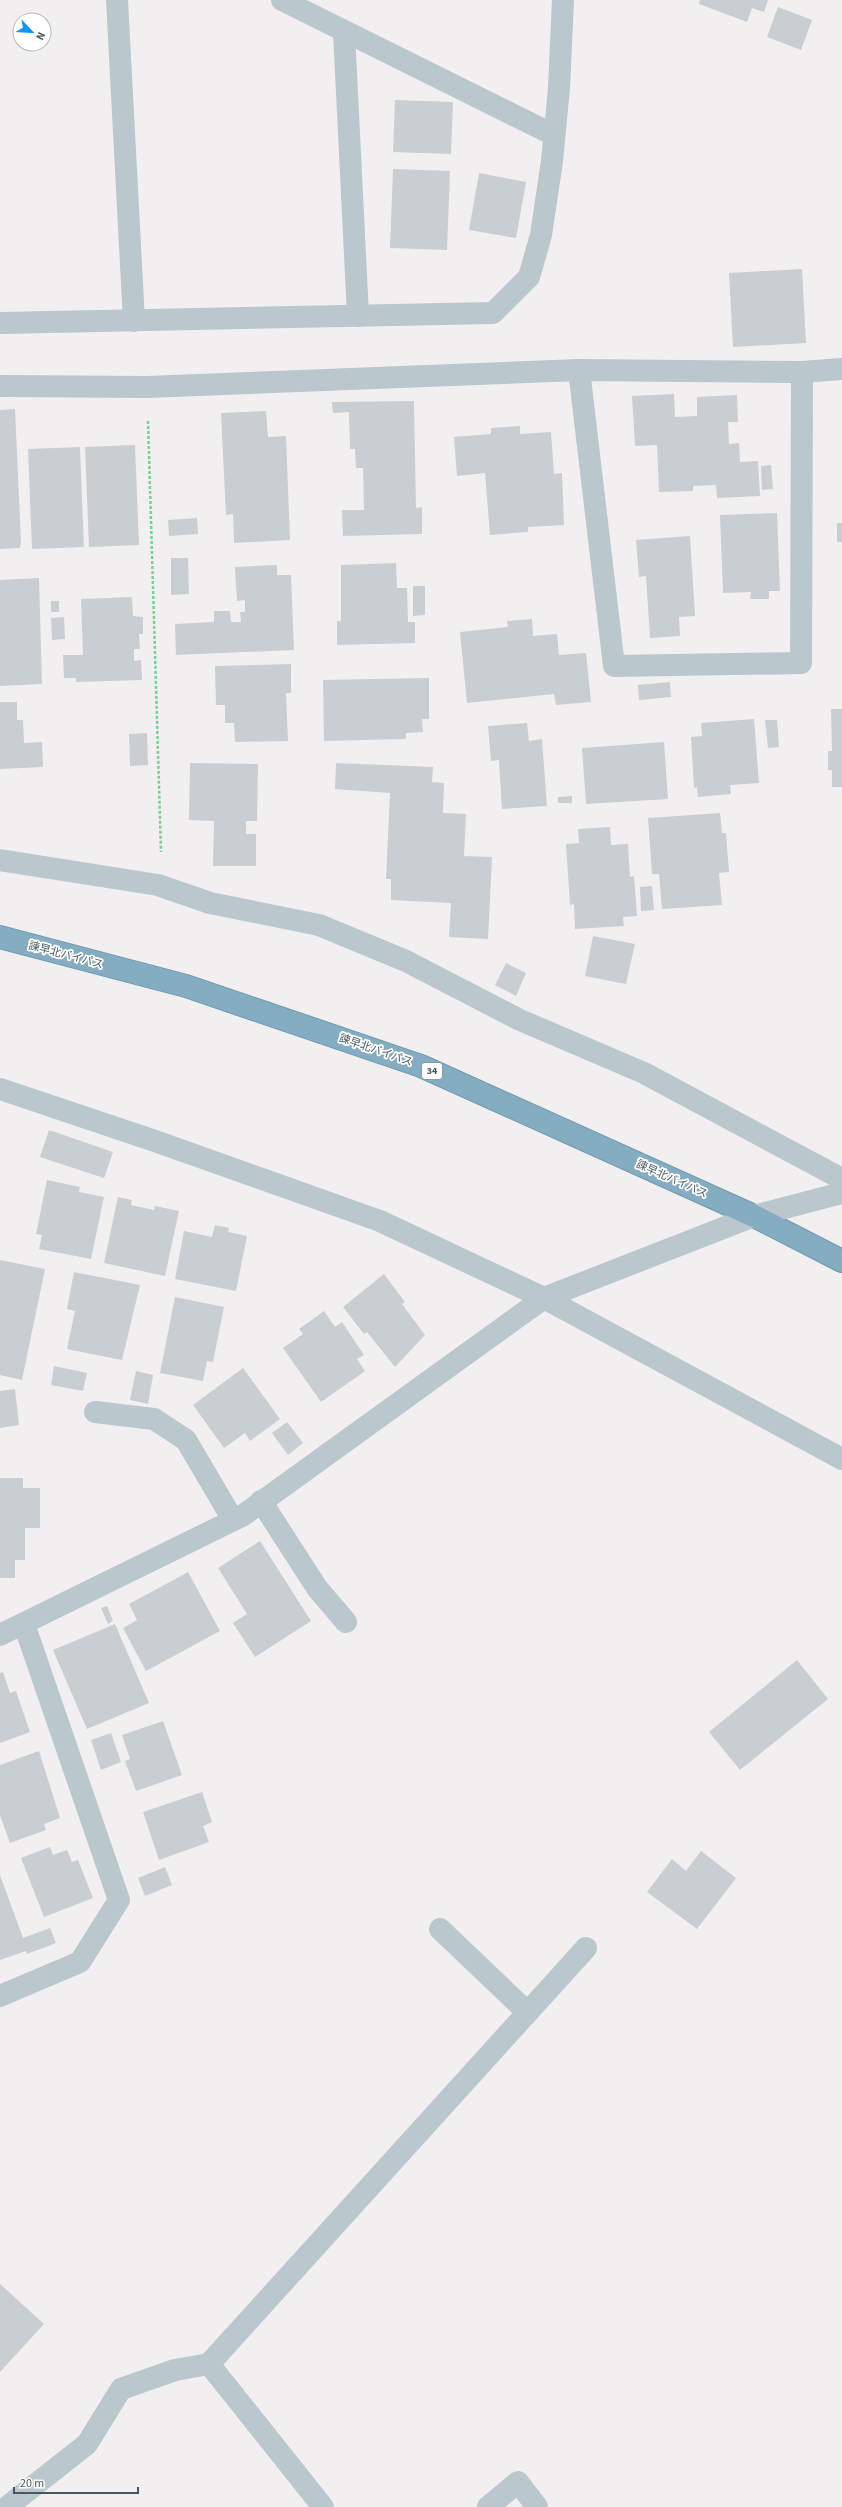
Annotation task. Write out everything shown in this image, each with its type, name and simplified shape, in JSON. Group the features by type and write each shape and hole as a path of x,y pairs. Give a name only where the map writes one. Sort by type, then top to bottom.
{"highway":[{"name":"諫早北バイパス","path":"0,938 186,986 421,1066 754,1216 842,1261"}],"street":[{"path":"117,0 134,321"},
{"path":"282,0 554,135"},
{"path":"0,322 134,321 494,313 529,277 541,235 559,88 563,0"},
{"path":"344,32 358,316"},
{"path":"0,386 147,387 579,370 802,372 842,369"},
{"path":"579,370 614,666 800,663 802,372"},
{"path":"0,860 158,885 210,903 319,925 406,961 520,1020 644,1073 842,1179"},
{"path":"0,1089 155,1141 380,1221 544,1298 842,1459"},
{"path":"0,1635 233,1520 261,1502 544,1298 754,1216 842,1193"},
{"path":"95,1412 154,1419 186,1440 233,1520"},
{"path":"261,1502 317,1588 346,1622"},
{"path":"0,1996 80,1962 119,1900 24,1624"},
{"path":"440,1929 527,2012"},
{"path":"7,2507 87,2444 121,2389 175,2370 209,2364 586,1948"},
{"path":"209,2364 323,2507"},
{"path":"488,2507 518,2482 537,2507"}],"path":[{"path":"147,387 162,846 158,885"}],"building":[{"path":"700,0 768,0 764,12 752,8 747,22 699,4"},
{"path":"778,7 812,20 801,50 767,37"},
{"path":"395,100 453,102 451,154 393,152"},
{"path":"393,169 450,171 447,250 390,248"},
{"path":"479,173 526,182 516,238 469,230"},
{"path":"802,269 806,343 733,347 729,273"},
{"path":"674,394 675,417 697,416 697,397 737,395 738,422 728,422 729,444 739,443 740,462 758,461 760,496 717,498 716,485 693,486 693,491 659,492 657,445 635,446 632,396"},
{"path":"414,401 416,508 422,507 422,534 343,536 342,510 364,510 363,468 356,468 355,449 350,449 349,412 333,413 332,402"},
{"path":"15,409 21,542 20,548 0,549 0,410"},
{"path":"266,411 268,437 286,436 290,540 234,543 233,514 226,515 221,413"},
{"path":"520,426 520,434 551,432 554,474 562,473 564,525 528,527 528,532 490,535 485,473 457,476 454,437 491,434 491,428"},
{"path":"135,445 139,545 89,547 85,447"},
{"path":"80,447 84,547 32,549 28,449"},
{"path":"771,465 773,489 762,490 761,466"},
{"path":"777,513 780,591 769,591 769,599 750,599 751,592 723,593 720,515"},
{"path":"197,518 198,534 169,536 168,520"},
{"path":"837,523 842,523 842,542 837,542"},
{"path":"690,536 695,616 679,617 680,636 650,638 646,576 639,577 636,540"},
{"path":"171,558 188,558 189,594 171,595"},
{"path":"396,563 397,588 407,588 408,622 415,622 415,643 337,645 337,621 341,621 341,565"},
{"path":"277,565 277,575 291,575 294,650 176,655 175,624 214,622 214,611 230,611 231,622 241,622 240,612 245,612 245,600 237,601 235,567"},
{"path":"39,578 42,684 0,686 0,580"},
{"path":"413,586 425,586 425,615 413,616"},
{"path":"132,597 133,616 143,617 143,634 139,634 140,649 134,649 134,661 141,660 142,680 76,682 76,678 64,678 63,655 83,655 81,599"},
{"path":"51,601 59,601 59,612 51,612"},
{"path":"64,617 65,639 52,640 51,618"},
{"path":"532,619 533,636 557,634 559,655 586,653 591,702 556,705 554,694 467,703 460,632 508,627 507,621"},
{"path":"291,664 291,693 286,693 288,741 235,742 234,723 225,723 225,705 216,705 215,666"},
{"path":"429,678 429,719 422,719 423,732 406,733 406,739 324,741 323,680"},
{"path":"670,682 671,697 639,700 638,685"},
{"path":"0,702 17,702 17,720 23,720 24,743 42,742 43,767 0,769"},
{"path":"831,709 842,709 842,787 832,787 832,770 828,770 828,751 832,751"},
{"path":"754,719 759,783 730,785 731,794 698,797 697,787 694,788 691,737 702,736 701,723"},
{"path":"765,720 777,720 779,747 768,748"},
{"path":"527,723 529,741 542,739 547,806 502,809 499,760 491,761 488,726"},
{"path":"147,733 148,765 130,766 129,734"},
{"path":"664,742 668,799 586,804 582,748"},
{"path":"190,763 258,764 257,821 246,821 246,834 256,834 256,866 213,866 214,821 189,820"},
{"path":"336,763 433,767 432,782 444,783 443,813 466,814 464,856 492,857 488,939 449,937 451,903 391,900 391,879 386,879 390,793 335,789"},
{"path":"572,796 572,803 558,803 558,797"},
{"path":"720,813 722,833 726,833 729,872 719,873 722,905 662,909 659,874 652,874 648,818"},
{"path":"610,827 611,845 628,844 630,877 634,876 637,916 623,917 624,926 575,929 574,904 570,905 566,844 579,843 578,829"},
{"path":"652,886 654,910 641,911 640,887"},
{"path":"593,936 635,944 626,984 585,976"},
{"path":"506,963 526,973 516,996 495,985"},
{"path":"49,1130 113,1152 104,1178 40,1157"},
{"path":"47,1180 80,1187 79,1192 104,1197 91,1259 39,1249 42,1235 36,1234"},
{"path":"118,1197 132,1200 131,1205 154,1210 155,1206 179,1211 165,1276 104,1263"},
{"path":"215,1225 229,1228 228,1232 247,1236 236,1291 175,1279 184,1231 212,1237"},
{"path":"0,1260 45,1269 22,1380 0,1375"},
{"path":"74,1272 140,1285 122,1360 67,1349 75,1311 67,1309"},
{"path":"384,1274 405,1302 402,1304 425,1335 395,1367 367,1332 364,1334 343,1307"},
{"path":"175,1297 224,1307 213,1362 207,1361 203,1381 160,1373"},
{"path":"324,1311 335,1327 342,1322 364,1355 357,1359 365,1371 321,1402 283,1348 303,1334 299,1329"},
{"path":"54,1366 87,1373 83,1391 51,1385"},
{"path":"243,1368 280,1419 250,1441 245,1433 224,1448 193,1405"},
{"path":"136,1371 153,1375 148,1404 130,1400"},
{"path":"15,1389 19,1425 0,1428 0,1391"},
{"path":"287,1422 303,1443 288,1455 272,1433"},
{"path":"0,1478 23,1478 23,1488 40,1488 40,1528 25,1528 25,1560 15,1560 15,1578 0,1578"},
{"path":"260,1541 311,1621 255,1657 233,1623 247,1614 218,1568"},
{"path":"188,1572 220,1631 146,1671 123,1628 137,1620 129,1604"},
{"path":"107,1606 113,1621 108,1624 101,1608"},
{"path":"115,1624 149,1703 87,1729 53,1650"},
{"path":"797,1660 828,1699 740,1770 709,1732"},
{"path":"3,1672 10,1693 16,1691 30,1732 0,1743 0,1673"},
{"path":"163,1721 182,1775 136,1791 125,1761 130,1759 122,1735"},
{"path":"111,1733 121,1762 101,1770 91,1740"},
{"path":"39,1751 60,1818 44,1824 46,1830 10,1843 0,1815 0,1765"},
{"path":"202,1792 212,1822 203,1826 209,1842 159,1860 143,1812"},
{"path":"50,1847 53,1855 67,1850 72,1862 78,1860 93,1898 44,1917 21,1858"},
{"path":"701,1851 736,1878 697,1929 647,1892 672,1859 686,1871"},
{"path":"165,1867 172,1885 145,1896 138,1878"},
{"path":"0,1875 23,1938 50,1928 56,1943 27,1954 26,1951 0,1960"},
{"path":"0,2284 44,2324 0,2372"}]}
